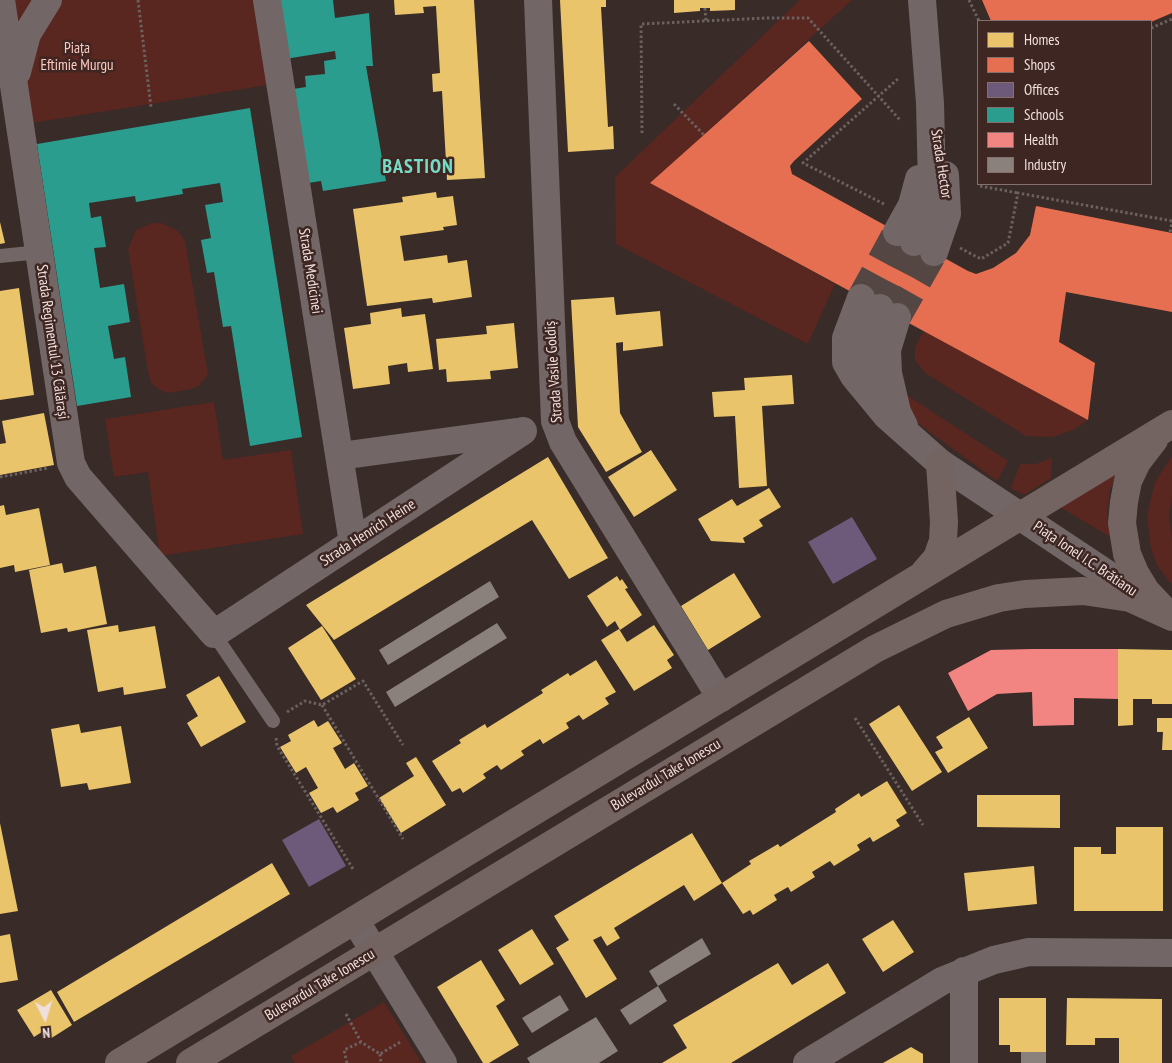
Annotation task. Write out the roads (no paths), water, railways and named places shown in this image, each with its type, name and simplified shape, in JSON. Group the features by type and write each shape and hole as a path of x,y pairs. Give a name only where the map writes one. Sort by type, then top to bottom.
{"main road":[{"name":"Piața Ionel I.C. Brătianu","path":"1020,516 1172,424"},
{"name":"Piața Ionel I.C. Brătianu","path":"1172,424 1156,437 1137,462 1126,492 1122,523 1127,554 1135,573 1150,595 1172,616"},
{"path":"908,584 930,568 942,545 944,522 940,463"},
{"path":"119,1063 1020,516"},
{"name":"Bulevardul Take Ionescu","path":"190,1063 875,649 946,614 999,598 1025,594 1083,591 1106,593 1137,600 1172,616"}],"street":[{"name":"Strada Regimentul 13 Călărași","path":"1,0 71,464 85,485 214,634"},
{"path":"16,98 17,71 22,45 32,23 48,0"},
{"path":"247,0 267,32 277,62"},
{"name":"Strada Medicinei","path":"267,0 353,543"},
{"name":"Strada Vasile Goldiș","path":"538,0 552,380 557,427 563,442 721,698"},
{"name":"Strada Hector","path":"922,0 930,103 948,186 947,214 926,244 912,205 918,181 930,103"},
{"path":"908,435 897,412 888,372 887,350 880,307 873,321 867,344 867,370 872,396 887,416 908,435 940,463 1020,516"},
{"path":"340,456 557,427"},
{"name":"Strada Henrich Heine","path":"214,634 523,431"},
{"name":"Piața Ionel I.C. Brătianu","path":"1020,516 1172,616"},
{"path":"355,920 443,1063"},
{"path":"807,1063 929,989 964,971 994,960 1029,952 1172,953"},
{"path":"964,971 964,1063"}],"lane":[{"path":"0,256 40,252"},
{"path":"214,634 273,721"}],"tunnel":[{"path":"861,298 897,232"},
{"path":"880,308 914,242"},
{"path":"897,317 934,252"}],"district":[{"name":"BASTION","path":"418,167"}],"park label":[{"name":"Piața Eftimie Murgu","path":"77,58"}]}
